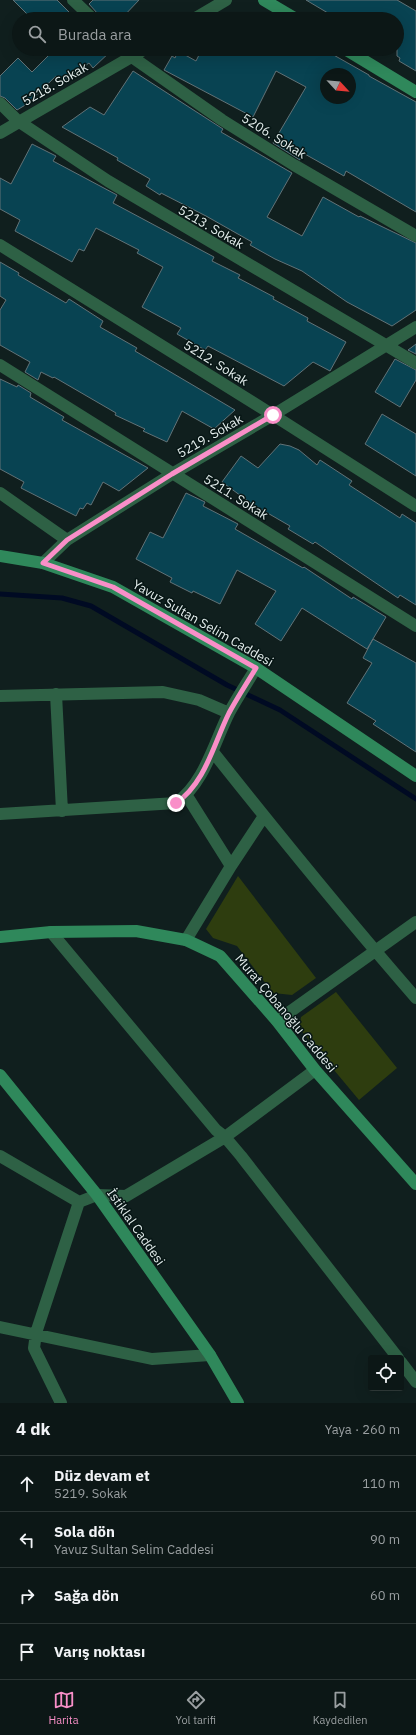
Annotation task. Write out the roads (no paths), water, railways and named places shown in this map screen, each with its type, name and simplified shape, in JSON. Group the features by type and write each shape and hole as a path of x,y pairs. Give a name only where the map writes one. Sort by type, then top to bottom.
{"street":[{"path":"73,0 86,12"},
{"path":"206,12 226,0"},
{"path":"264,0 284,12"},
{"name":"5218. Sokak","path":"0,133 123,56"},
{"name":"5206. Sokak","path":"132,56 222,120 294,165 416,236"},
{"path":"357,56 416,92"},
{"name":"5213. Sokak","path":"0,103 18,121 122,189 416,363"},
{"name":"5212. Sokak","path":"0,245 416,506"},
{"name":"5219. Sokak","path":"43,563 67,540 172,474 273,415 416,327"},
{"name":"5211. Sokak","path":"0,365 416,626"},
{"path":"0,493 67,540"},
{"name":"Yavuz Sultan Selim Caddesi","path":"0,556 43,563 113,587 256,668 416,776"},
{"path":"0,814 176,803 188,796 213,752 229,713 256,668"},
{"path":"0,696 163,692 199,700 229,713"},
{"path":"56,694 62,811"},
{"path":"213,752 375,952 416,998"},
{"path":"188,796 231,866"},
{"path":"186,940 231,866 264,816"},
{"path":"277,1021 416,922"},
{"name":"Murat Çobanoğlu Caddesi","path":"0,937 51,932 136,931 186,940 220,956 277,1021 316,1070 416,1184"},
{"path":"51,932 216,1130 225,1137 396,1355"},
{"path":"78,1202 97,1195 126,1196 225,1137 316,1070"},
{"name":"İstiklal Caddesi","path":"0,1075 97,1195 210,1356 238,1403"},
{"path":"0,1156 78,1202"},
{"path":"61,1403 34,1348 36,1333 78,1202"},
{"path":"0,1327 36,1333 152,1359 210,1356"},
{"path":"404,1366 416,1382"}],"waterway":[{"path":"0,594 62,598 91,606 227,685 280,710 416,799"}]}
